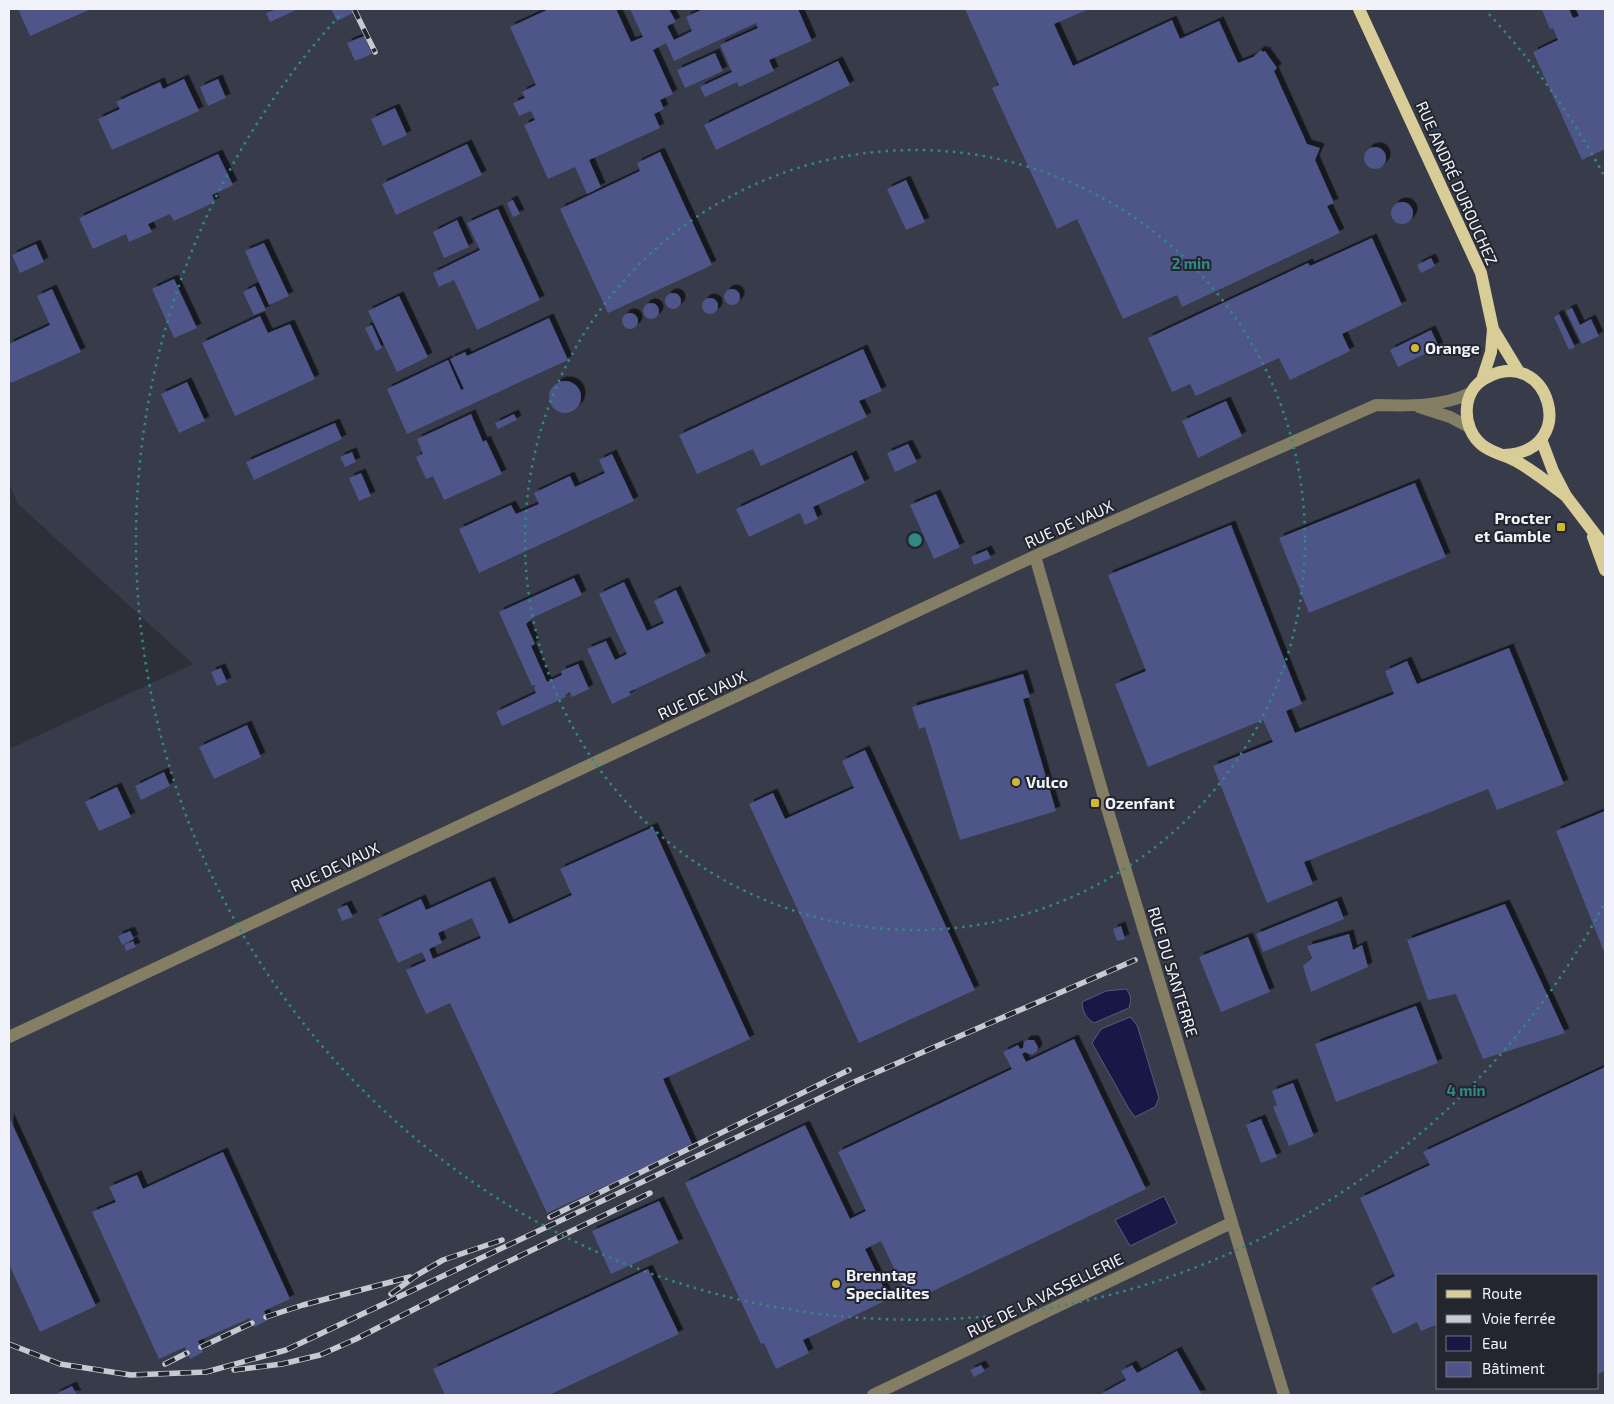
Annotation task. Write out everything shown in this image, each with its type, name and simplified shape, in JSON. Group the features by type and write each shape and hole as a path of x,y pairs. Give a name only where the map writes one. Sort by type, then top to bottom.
{"main road":[{"name":"RUE ANDRÉ DUROUCHEZ","path":"1359,9 1481,272 1493,329 1519,372"},
{"path":"1482,380 1491,352 1493,329"},
{"path":"1504,455 1518,454 1531,448 1541,439 1547,430 1550,420 1548,399 1541,387 1532,378 1519,372 1506,371 1494,373 1482,380 1471,393 1467,404 1466,415 1469,427 1474,437 1482,446 1531,469 1566,496"},
{"path":"1541,439 1566,496 1605,547"},
{"path":"1591,530 1605,570"}],"street":[{"name":"RUE DE VAUX","path":"9,1037 1035,556 1376,405 1414,406 1449,402 1471,393"},
{"name":"RUE DE VAUX","path":"1414,406 1450,417 1469,427"},
{"name":"RUE DU SANTERRE","path":"1035,556 1110,818 1284,1395"},
{"name":"RUE DE LA VASSELLERIE","path":"873,1395 1231,1223"}],"shaded area":[{"path":"9,9 1605,9 1605,1395 9,1395 9,749 193,664 18,504 9,483"}],"water":[{"path":"1126,989 1130,998 1129,1008 1094,1023 1088,1019 1082,1002 1106,991"},
{"path":"1130,1017 1137,1025 1159,1098 1155,1107 1135,1117 1092,1043 1101,1029"},
{"path":"1164,1196 1177,1223 1130,1246 1115,1220"}],"building":[{"path":"18,9 91,9 30,36"},
{"path":"277,9 298,9 270,22 266,13"},
{"path":"331,9 351,9 353,13 337,21"},
{"path":"549,9 616,9 631,42 643,37 630,9 669,9 676,22 667,26 674,40 692,31 686,17 703,9 798,9 812,41 769,60 774,71 739,87 737,82 705,97 700,87 732,72 720,45 758,28 756,23 674,61 666,43 653,50 673,94 660,100 664,109 654,114 660,128 589,160 601,187 587,194 575,167 548,179 524,125 535,120 531,111 519,116 513,103 525,98 522,92 536,85 510,27"},
{"path":"965,9 1089,9 1054,24 1073,66 1172,20 1180,39 1219,21 1238,63 1253,57 1261,50 1265,51 1277,68 1274,71 1307,144 1320,148 1315,160 1334,203 1327,206 1340,233 1182,307 1177,295 1123,319 1077,219 1057,229 992,88 999,85"},
{"path":"1569,9 1573,18 1579,16 1576,9 1605,9 1605,149 1582,160 1533,52 1558,40 1553,28 1550,29 1542,10"},
{"path":"364,36 372,54 355,61 347,43"},
{"path":"715,53 723,71 685,88 677,70"},
{"path":"838,61 850,85 716,150 704,125"},
{"path":"184,79 199,111 112,150 98,119 120,109 116,102 160,82 163,89"},
{"path":"218,79 226,98 208,106 200,87"},
{"path":"395,108 407,135 383,146 371,119"},
{"path":"467,144 482,175 396,215 382,184"},
{"path":"1375,147 1383,150 1386,158 1383,166 1375,169 1367,166 1364,158 1367,150"},
{"path":"660,152 712,265 608,313 560,209 640,171 637,163"},
{"path":"218,154 233,185 212,195 215,202 174,221 170,214 148,224 152,232 129,242 126,234 93,249 79,218"},
{"path":"906,180 925,222 906,230 887,189"},
{"path":"513,200 520,214 513,217 507,203"},
{"path":"1402,202 1410,205 1413,213 1410,221 1402,224 1394,221 1391,213 1394,205"},
{"path":"498,209 540,300 477,330 454,280 439,287 433,273 480,250 467,223"},
{"path":"457,220 469,247 444,258 433,232"},
{"path":"1372,238 1402,305 1342,334 1350,351 1290,380 1279,358 1196,396 1190,384 1172,392 1148,338 1308,263 1310,266"},
{"path":"264,243 289,296 269,305 245,251"},
{"path":"36,244 44,262 20,273 12,255"},
{"path":"1431,258 1435,266 1421,273 1417,265"},
{"path":"174,279 197,328 174,338 152,289"},
{"path":"255,286 266,310 254,315 243,292"},
{"path":"52,289 81,352 11,383 9,378 9,344 50,325 37,296"},
{"path":"732,289 740,297 732,305 724,297"},
{"path":"673,293 681,301 673,309 665,301"},
{"path":"399,296 428,357 397,372 368,311"},
{"path":"710,298 716,300 718,306 716,312 710,314 704,312 702,306 704,300"},
{"path":"651,303 659,311 651,319 643,311"},
{"path":"1572,308 1580,325 1591,319 1599,336 1582,344 1566,311"},
{"path":"630,313 638,321 630,329 622,321"},
{"path":"1559,314 1575,347 1569,350 1554,317"},
{"path":"260,316 268,333 290,324 315,379 235,416 202,343"},
{"path":"549,318 568,360 407,434 387,389 448,360 461,390 464,389 450,359 465,352 467,356"},
{"path":"372,325 382,348 376,351 365,328"},
{"name":"Orange","path":"1431,330 1439,347 1398,367 1390,350"},
{"path":"863,349 882,391 859,401 867,417 761,466 753,449 697,474 679,435"},
{"path":"565,381 571,382 576,386 580,391 580,403 576,408 571,412 565,413 559,412 554,408 550,403 549,397 550,391 554,386 559,382"},
{"path":"187,382 205,421 179,433 161,394"},
{"path":"1226,401 1242,436 1198,458 1182,421"},
{"path":"471,414 483,442 486,440 502,474 444,500 433,476 426,479 416,457 423,454 417,439"},
{"path":"514,414 517,420 498,429 495,423"},
{"path":"335,423 342,439 254,480 246,462"},
{"path":"908,444 917,462 895,472 887,453"},
{"path":"352,452 356,462 345,467 340,457"},
{"path":"612,454 634,501 479,573 459,529 511,505 516,514 539,504 534,493 570,476 575,487 605,473 599,460"},
{"path":"852,455 865,483 813,507 818,519 805,525 800,513 749,537 736,509"},
{"path":"361,473 371,496 359,501 349,478"},
{"path":"1415,483 1446,557 1309,613 1279,538"},
{"path":"936,494 960,547 934,559 910,505"},
{"path":"1231,525 1302,704 1286,711 1295,733 1394,694 1385,671 1407,661 1417,684 1509,648 1564,784 1497,810 1488,789 1304,862 1313,884 1267,903 1213,766 1273,742 1263,720 1148,767 1115,684 1146,671 1108,575"},
{"path":"987,550 991,558 974,565 971,557"},
{"path":"574,578 582,595 534,617 526,624 535,644 531,646 547,682 562,675 561,671 578,664 589,689 572,697 570,692 565,695 566,697 502,726 496,712 536,693 534,687 536,686 532,686 499,612"},
{"path":"624,582 647,631 664,623 654,601 676,590 706,656 629,692 631,695 612,704 587,649 606,641 615,660 627,654 599,594"},
{"path":"221,668 227,682 217,686 211,672"},
{"path":"1023,674 1030,697 1023,699 1056,811 960,840 925,727 919,729 912,707"},
{"path":"247,725 261,757 214,779 199,747"},
{"path":"865,750 975,990 859,1043 749,804 773,793 785,819 854,788 842,761"},
{"path":"164,772 170,786 141,800 135,786"},
{"path":"117,787 131,817 99,831 85,802"},
{"path":"1605,811 1605,954 1556,831"},
{"path":"653,827 750,1039 663,1079 693,1146 547,1213 450,1003 426,1014 406,970 426,961 422,952 398,963 378,919 421,899 426,910 490,881 509,924 572,895 560,869","holes":["472,918 481,938 433,959 429,949 442,943 438,933"]},
{"path":"1337,901 1344,919 1263,952 1256,934"},
{"path":"1505,904 1565,1033 1483,1059 1456,994 1428,1000 1407,940"},
{"path":"347,905 353,917 342,921 337,909"},
{"path":"1121,926 1125,939 1117,941 1113,929"},
{"path":"130,931 134,939 122,945 118,936"},
{"path":"1349,934 1353,950 1362,945 1368,967 1311,992 1303,966 1312,958 1307,946"},
{"path":"1248,937 1270,992 1221,1012 1199,957"},
{"path":"133,941 136,947 126,951 124,945"},
{"path":"1416,1006 1438,1063 1336,1102 1315,1044"},
{"path":"1074,1039 1146,1189 910,1302 881,1241 865,1249 889,1299 803,1340 809,1353 776,1369 764,1343 761,1344 685,1183 805,1125 850,1219 866,1211 838,1152 1012,1069 1003,1052 1018,1045 1020,1049 1023,1048 1024,1042 1027,1040 1034,1040 1038,1047 1037,1051 1033,1054 1025,1052 1022,1054 1026,1062"},
{"path":"1605,1067 1605,1371 1599,1374 1599,1274 1436,1274 1436,1325 1421,1331 1417,1322 1393,1334 1371,1288 1395,1276 1360,1198 1430,1165 1423,1152"},
{"path":"1293,1083 1314,1136 1289,1146 1273,1107 1277,1105 1272,1091"},
{"path":"9,1117 96,1306 40,1332 9,1264"},
{"path":"1261,1119 1277,1157 1261,1163 1246,1125"},
{"path":"223,1152 290,1299 264,1311 268,1320 254,1327 250,1318 198,1341 203,1352 190,1359 185,1347 159,1359 92,1212 116,1202 109,1187 137,1175 143,1189"},
{"path":"659,1201 679,1243 611,1274 592,1231"},
{"path":"648,1269 679,1334 549,1395 445,1395 433,1369"},
{"path":"1177,1351 1202,1395 1099,1395 1126,1380 1121,1371 1132,1365 1137,1373"},
{"path":"981,1365 985,1371 974,1377 970,1370"},
{"path":"72,1386 77,1395 54,1395"}],"railway":[{"path":"354,9 375,52"},
{"path":"9,1344 60,1364 131,1375 206,1372 286,1350 854,1082 1135,960"},
{"path":"550,1217 849,1070"},
{"path":"234,1370 282,1364 320,1355 356,1339 497,1267 650,1193"},
{"path":"391,1294 417,1275 443,1260 502,1240"},
{"path":"266,1317 303,1305 410,1277"},
{"path":"201,1347 252,1323"},
{"path":"165,1364 187,1353"}],"place":[{"name":"Orange","path":"1415,348"},
{"name":"Procter et Gamble","path":"1561,527"},
{"name":"Vulco","path":"1016,782"},
{"name":"Ozenfant","path":"1095,803"},
{"name":"Brenntag Specialites","path":"836,1284"}]}
